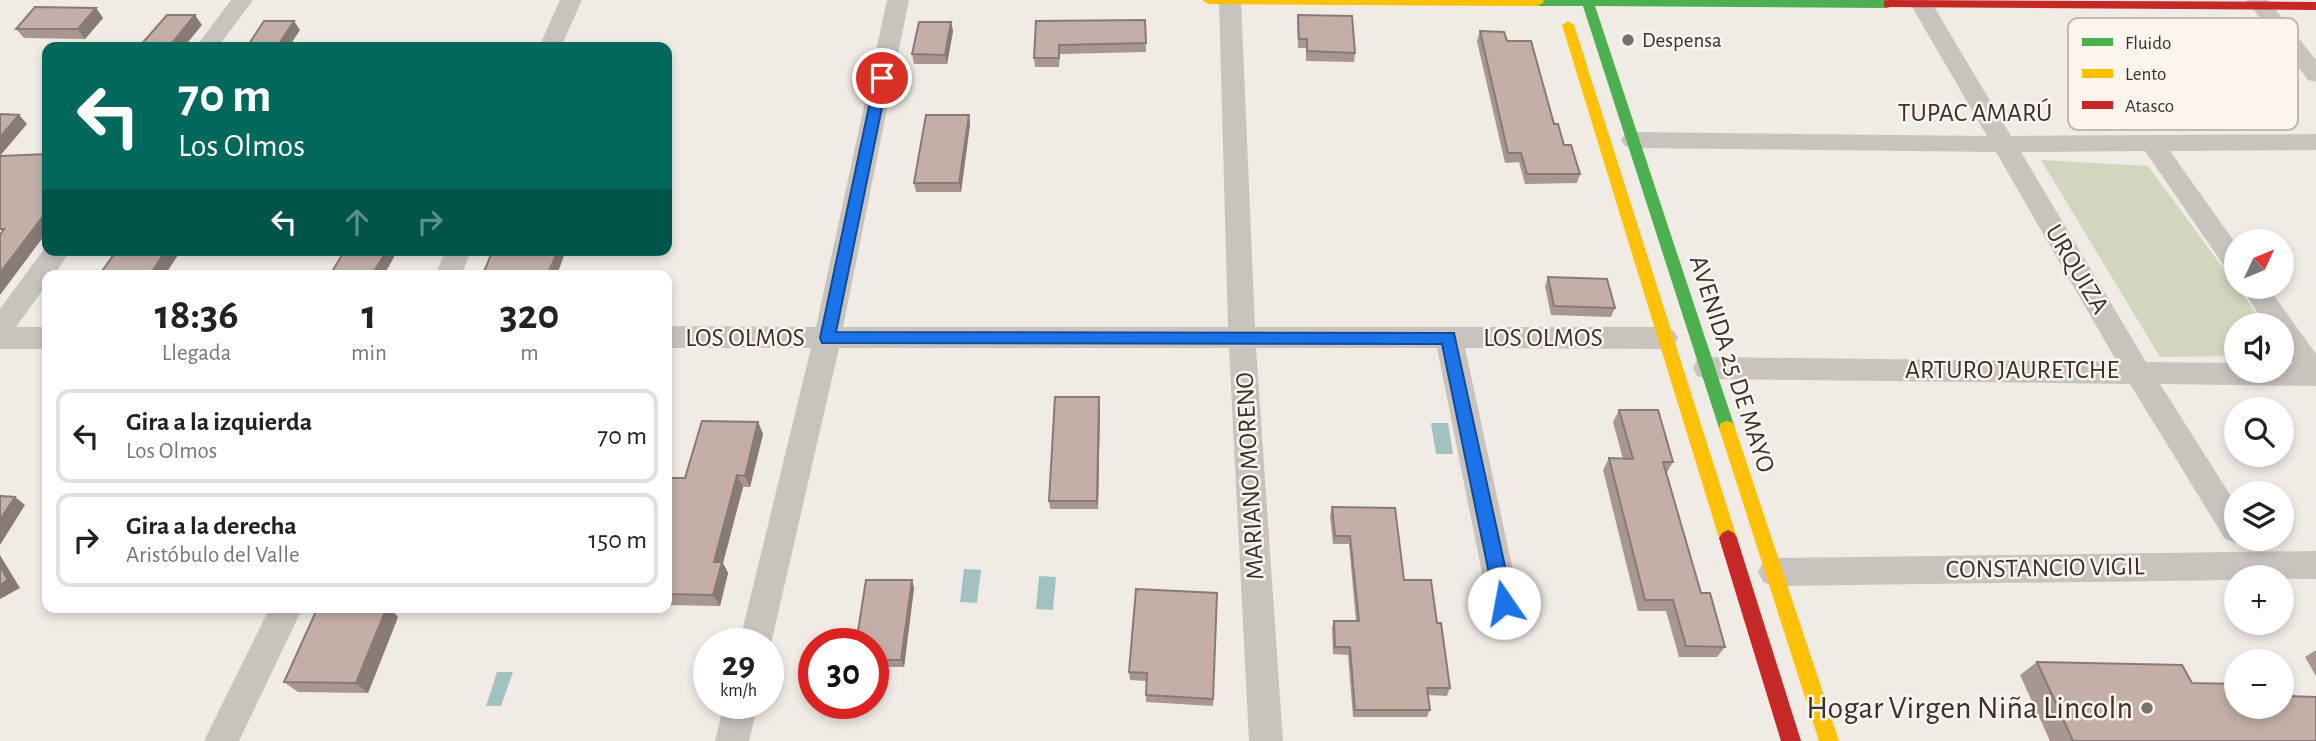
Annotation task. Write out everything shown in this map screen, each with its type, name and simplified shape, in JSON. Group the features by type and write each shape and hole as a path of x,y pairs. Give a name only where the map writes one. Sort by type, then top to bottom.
{"main road":[{"path":"1208,0 1922,5 2259,3 2316,6"},
{"path":"1561,1 1791,741"},
{"name":"AVENIDA 25 DE MAYO","path":"1588,1 1829,741"},
{"path":"1664,338 1697,339"},
{"path":"1673,368 1707,368"}],"street":[{"path":"211,42 242,0"},
{"path":"552,42 571,0"},
{"path":"759,628 827,338 898,0"},
{"name":"MARIANO MORENO","path":"1230,0 1242,337 1266,741"},
{"path":"2259,3 2271,18"},
{"name":"URQUIZA","path":"1922,5 2137,371 2224,511"},
{"path":"2298,52 2316,75"},
{"name":"TUPAC AMARÚ","path":"1633,140 2002,144 2316,142"},
{"path":"2152,143 2224,246"},
{"path":"0,329 42,272"},
{"name":"LOS OLMOS","path":"672,337 1664,338"},
{"path":"0,338 42,338"},
{"path":"1449,338 1504,603"},
{"path":"2294,344 2316,374"},
{"name":"ARTURO JAURETCHE","path":"1707,368 2316,374"},
{"name":"CONSTANCIO VIGIL","path":"1774,572 2250,552 2316,565"},
{"path":"221,741 284,613"},
{"path":"732,741 737,719"}],"green space":[{"path":"2041,160 2148,166 2224,269 2224,299 2246,299 2256,313 2224,313 2224,356 2160,357"}],"water":[{"path":"1431,423 1448,423 1453,454 1436,454"},
{"path":"964,569 981,570 977,603 960,602"},
{"path":"1039,576 1056,577 1053,610 1036,609"},
{"path":"497,672 513,672 501,706 486,706"}],"building":[{"path":"35,7 96,8 78,29 16,29"},
{"path":"167,15 195,15 173,42 143,42"},
{"path":"1298,15 1352,16 1355,53 1307,51 1307,39 1299,39"},
{"path":"1145,20 1146,43 1059,45 1059,58 1034,58 1036,21"},
{"path":"264,21 294,21 280,42 250,42"},
{"path":"919,22 951,22 945,55 912,54"},
{"path":"1480,31 1504,32 1507,41 1531,41 1554,124 1558,124 1564,145 1571,145 1580,174 1527,174 1521,153 1508,153"},
{"path":"0,114 19,115 0,137"},
{"path":"926,115 969,115 959,183 914,183"},
{"path":"42,154 42,218 0,273 0,235 4,229 0,229 0,156"},
{"path":"113,256 162,256 153,270 103,270"},
{"path":"341,256 383,256 375,270 333,270"},
{"path":"490,256 556,256 550,270 485,270"},
{"path":"1548,277 1607,279 1615,308 1554,306"},
{"path":"1055,397 1099,397 1097,501 1049,501"},
{"path":"1619,410 1658,410 1673,462 1663,462 1701,593 1710,593 1725,647 1686,646 1673,600 1645,600 1609,458 1633,459"},
{"path":"702,421 758,422 745,476 737,475 714,562 722,562 713,595 672,594 672,478 685,478"},
{"path":"0,496 15,497 0,520"},
{"path":"1332,507 1395,508 1404,580 1431,580 1437,623 1441,623 1450,688 1427,688 1430,710 1355,710 1350,647 1335,647 1334,621 1359,621 1350,536 1335,536"},
{"path":"0,566 8,580 0,585"},
{"path":"866,580 912,580 901,660 889,660 889,628 858,628"},
{"path":"1136,589 1217,593 1213,699 1146,695 1147,673 1129,672"},
{"path":"315,613 385,613 356,683 284,682"},
{"name":"Hogar Virgen Niña Lincoln","path":"2037,662 2182,665 2192,683 2224,684 2224,719 2294,719 2294,696 2316,697 2316,741 2073,741"}],"traffic: fast":[{"path":"1587,0 1727,428"},
{"path":"1538,2 1888,4"}],"traffic: slow":[{"path":"1208,0 1538,2"},
{"path":"1568,25 1728,538"},
{"path":"1727,428 1829,741"}],"traffic: jam":[{"path":"1888,4 2316,6"},
{"path":"1728,538 1791,741"}],"place":[{"name":"Despensa","path":"1628,40"},
{"name":"Hogar Virgen Niña Lincoln","path":"2147,708"}],"route":[{"path":"882,78 827,338 1449,338 1504,603"}]}
